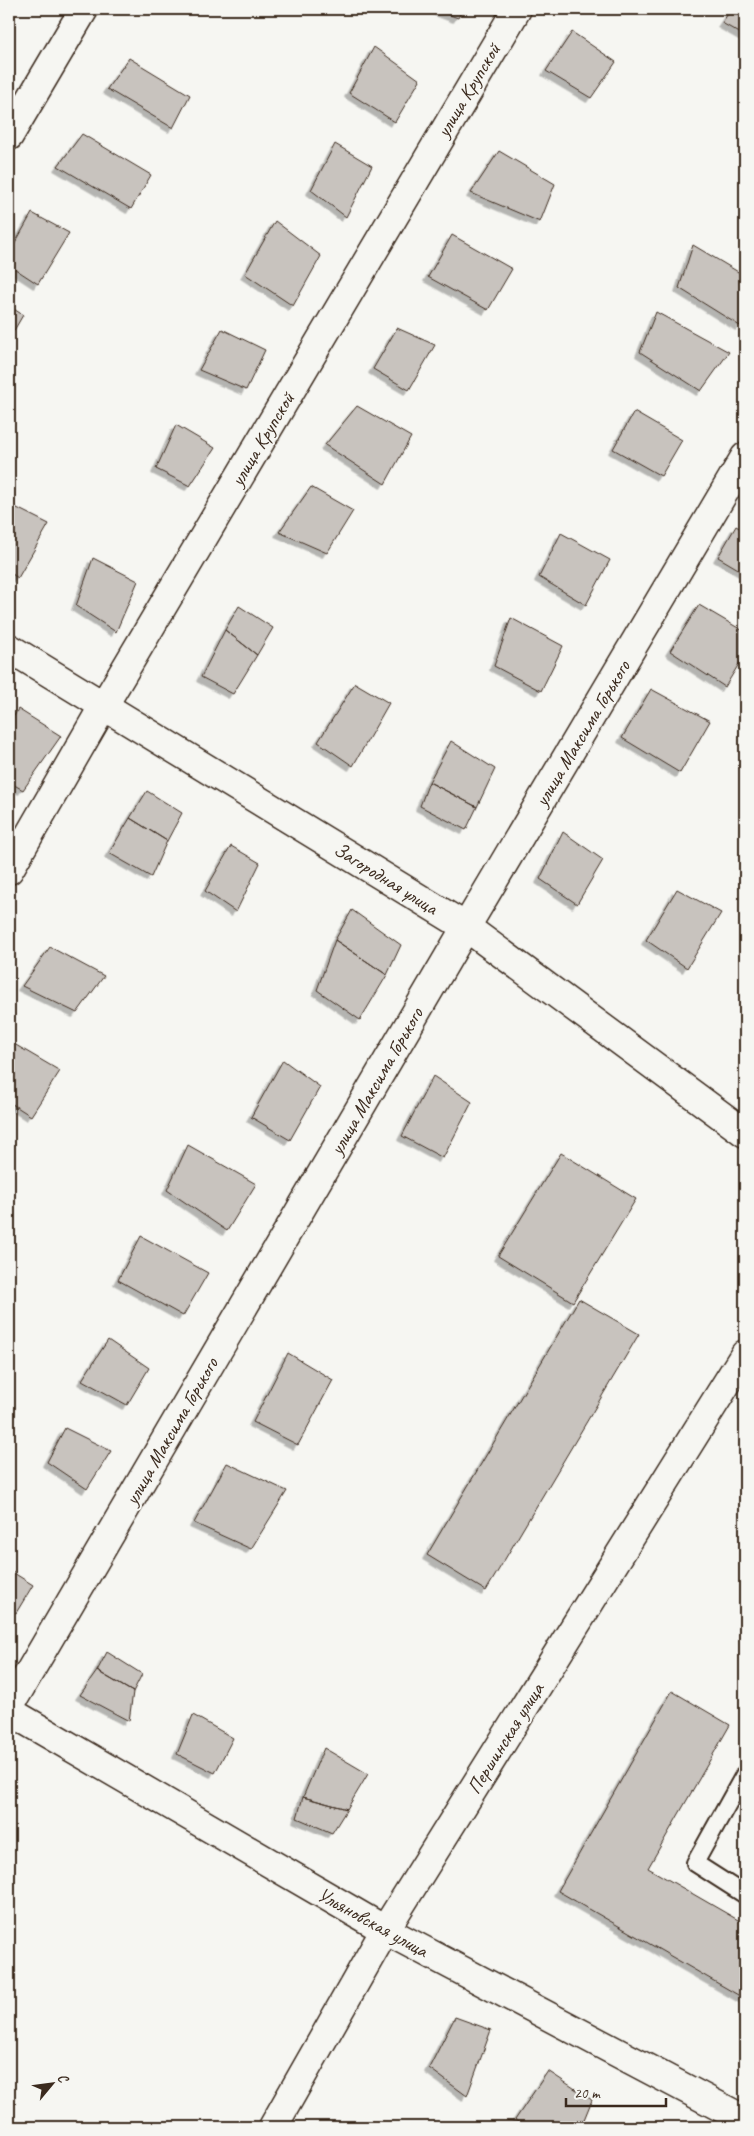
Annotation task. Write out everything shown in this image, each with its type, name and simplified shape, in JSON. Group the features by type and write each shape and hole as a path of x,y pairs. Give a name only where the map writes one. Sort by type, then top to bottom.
{"street":[{"path":"9,136 84,9"},
{"name":"улица Крупской","path":"9,870 104,705 517,9"},
{"name":"улица Максима Горького","path":"9,1707 466,927 745,457"},
{"name":"Загородная улица","path":"9,648 466,927 745,1133"},
{"name":"Першинская улица","path":"273,2127 385,1930 745,1354"},
{"name":"Ульяновская улица","path":"9,1711 385,1930 745,2120"},
{"path":"742,2127 745,2120"}],"lane":[{"path":"745,1773 695,1863 745,1895"}],"building":[{"path":"434,9 463,9 458,18"},
{"path":"731,9 745,9 745,36 722,23"},
{"path":"572,32 616,62 591,98 546,71"},
{"path":"374,47 420,80 395,122 349,93"},
{"path":"129,58 190,95 173,128 107,89"},
{"path":"82,134 151,175 131,209 58,166"},
{"path":"335,144 372,166 346,217 311,190"},
{"path":"499,151 555,184 540,222 471,193"},
{"path":"32,213 69,233 38,284 9,265 9,254"},
{"path":"275,221 321,256 293,306 245,274"},
{"path":"452,235 512,269 488,310 428,277"},
{"path":"693,245 745,276 745,317 740,326 679,288"},
{"path":"9,306 23,315 9,339"},
{"path":"656,312 729,352 701,391 640,352"},
{"path":"397,328 435,345 409,390 373,369"},
{"path":"222,329 265,350 246,390 199,370"},
{"path":"357,406 411,437 385,484 325,445"},
{"path":"634,412 682,440 661,476 613,449"},
{"path":"176,425 215,448 190,486 156,469"},
{"path":"311,487 353,511 327,553 279,532"},
{"path":"11,505 49,524 18,578 9,572 9,509"},
{"path":"736,526 745,531 745,573 718,557"},
{"path":"561,533 610,560 586,605 539,577"},
{"path":"93,558 138,581 116,632 76,606"},
{"path":"699,605 745,632 745,654 725,687 670,651"},
{"path":"239,606 273,628 257,655 225,630"},
{"path":"511,618 563,646 541,691 494,666"},
{"path":"225,630 257,655 233,694 201,677"},
{"path":"355,683 389,703 353,766 318,742"},
{"path":"651,689 710,721 680,773 622,738"},
{"path":"18,709 61,736 23,790 9,782 9,725"},
{"path":"451,741 495,769 477,807 429,782"},
{"path":"429,782 477,807 466,830 420,806"},
{"path":"147,791 182,813 167,841 130,818"},
{"path":"130,818 167,841 151,877 109,853"},
{"path":"563,832 603,860 577,904 540,879"},
{"path":"231,846 260,863 236,912 205,891"},
{"path":"677,889 721,913 687,968 646,940"},
{"path":"352,910 401,945 387,975 335,940"},
{"path":"335,940 387,975 360,1020 317,990"},
{"path":"50,947 104,976 77,1013 22,986"},
{"path":"9,1041 60,1071 31,1116 9,1102"},
{"path":"283,1060 320,1087 290,1140 251,1117"},
{"path":"433,1076 472,1102 443,1158 402,1136"},
{"path":"188,1145 256,1184 227,1231 167,1190"},
{"path":"561,1153 636,1199 573,1302 498,1256"},
{"path":"141,1236 208,1273 183,1316 118,1280"},
{"path":"579,1299 639,1334 486,1591 427,1555"},
{"path":"108,1340 149,1368 127,1405 82,1380"},
{"path":"288,1353 333,1380 298,1445 253,1422"},
{"path":"65,1428 111,1451 87,1489 47,1462"},
{"path":"227,1463 287,1491 251,1549 194,1523"},
{"path":"9,1570 33,1585 16,1613 9,1610"},
{"path":"107,1652 142,1674 133,1692 97,1671"},
{"path":"97,1671 133,1692 129,1721 80,1695"},
{"path":"672,1691 730,1725 648,1868 745,1924 745,1999 558,1891"},
{"path":"193,1715 233,1738 215,1773 177,1754"},
{"path":"324,1748 368,1774 347,1809 303,1797"},
{"path":"303,1797 347,1809 332,1833 297,1818"},
{"path":"455,2017 491,2030 467,2096 429,2068"},
{"path":"548,2071 592,2100 581,2127 526,2127 515,2120"}]}
